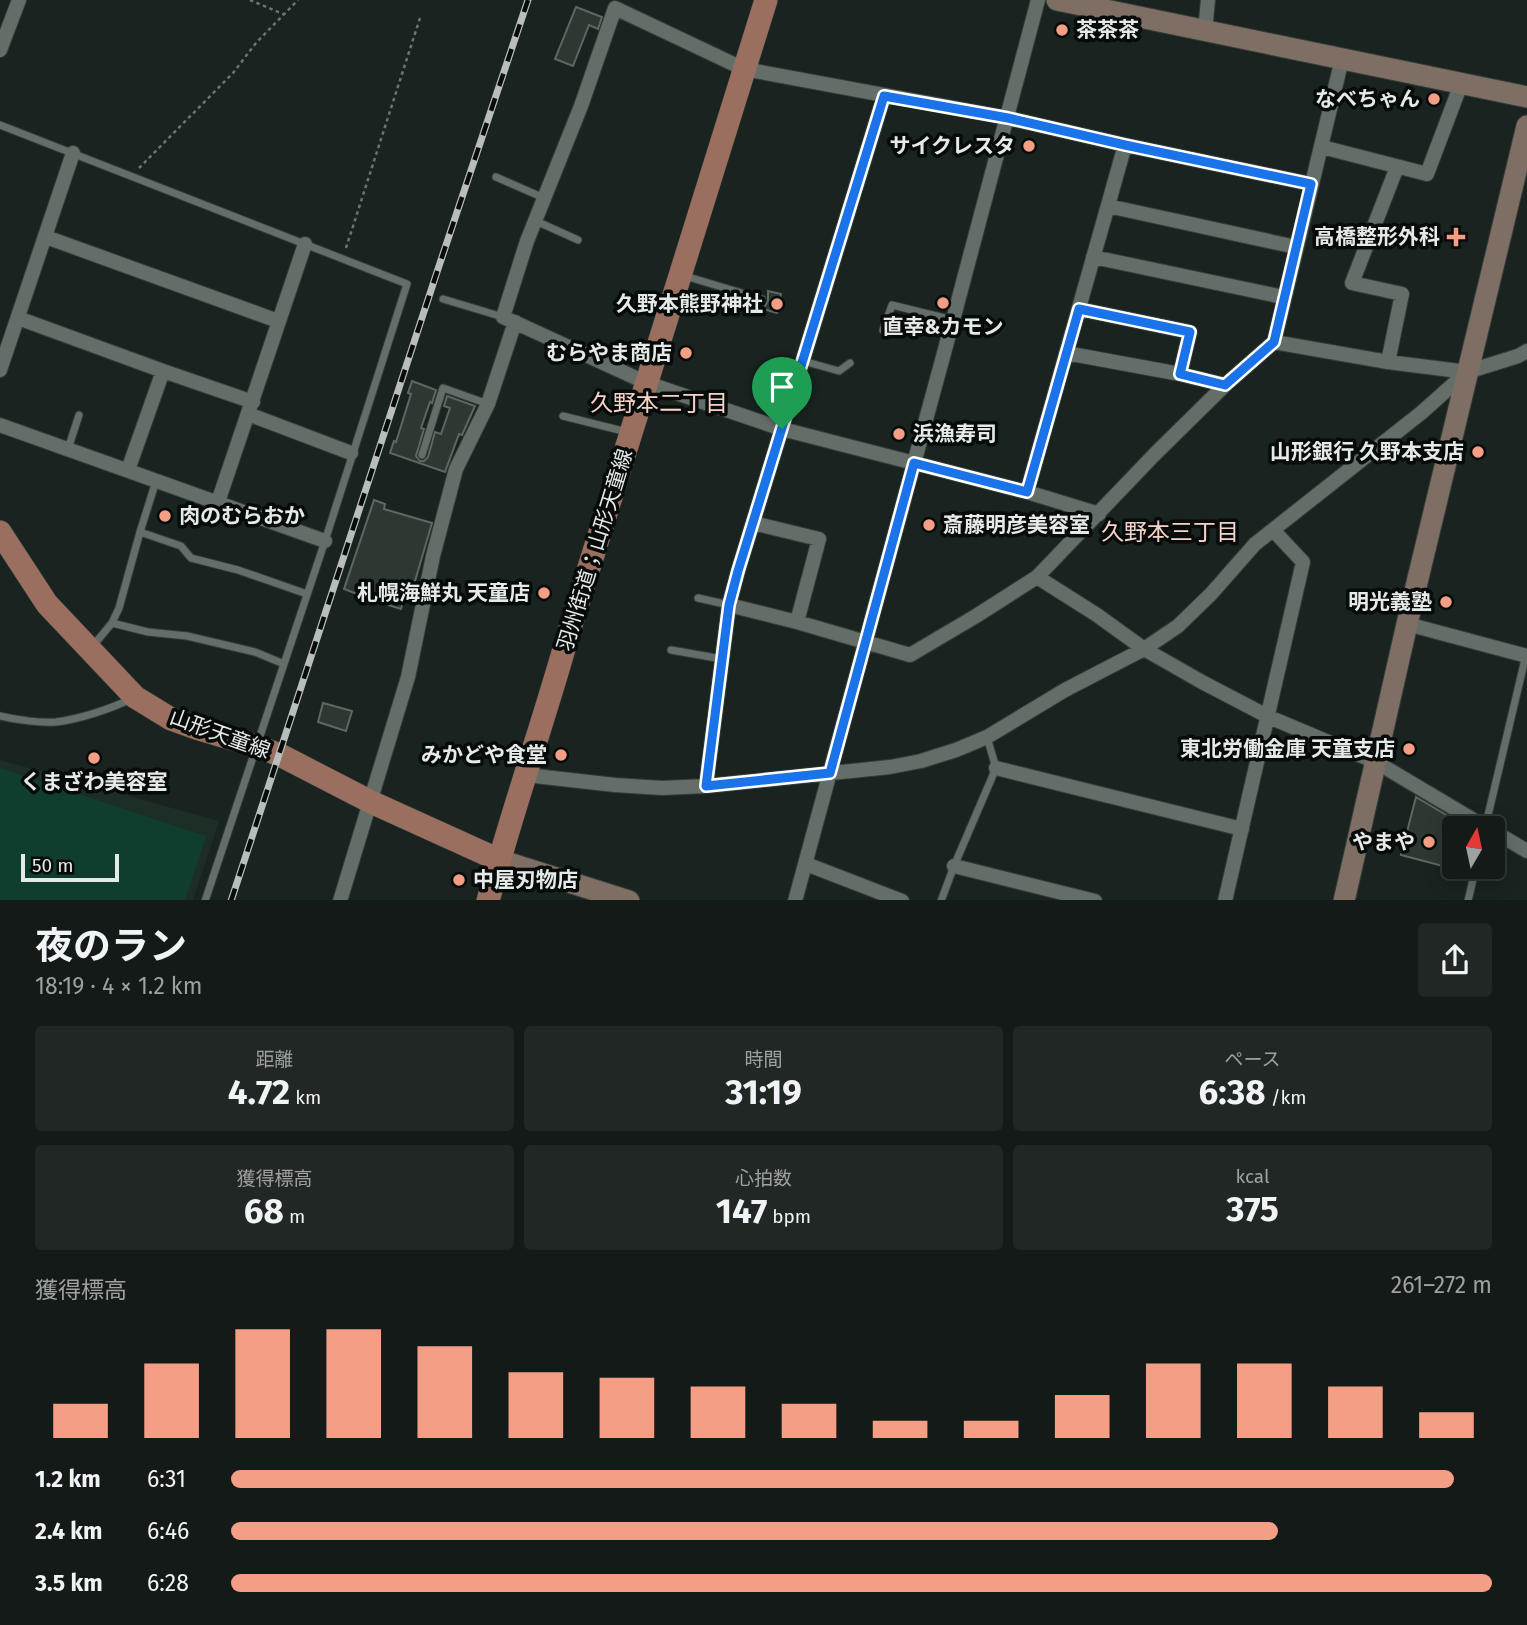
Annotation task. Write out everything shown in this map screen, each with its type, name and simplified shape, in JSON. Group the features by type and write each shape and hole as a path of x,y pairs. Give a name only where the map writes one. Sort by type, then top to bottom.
{"main road":[{"name":"羽州街道；山形天童線","path":"488,900 766,0"},
{"name":"山形天童線","path":"0,532 47,604 135,697 150,708 171,719 280,755 371,802 499,860"}],"street":[{"path":"0,50 19,0"},
{"path":"795,900 1038,0"},
{"path":"1057,0 1527,97"},
{"path":"1205,31 1208,0"},
{"path":"340,900 408,677 433,556 456,469 488,404 536,221 619,4 744,69 1008,118 1311,184"},
{"path":"729,605 910,655 976,617 1037,577 1154,455 1225,385 1274,342 1342,59"},
{"path":"1322,147 1427,174 1461,84"},
{"path":"706,786 729,605 884,96"},
{"path":"1344,900 1407,624 1527,126"},
{"path":"1027,492 1125,145"},
{"path":"0,370 74,153"},
{"path":"1388,362 1402,294 1352,283 1396,167"},
{"path":"1108,206 1296,247"},
{"path":"46,237 278,321"},
{"path":"218,502 305,244"},
{"path":"1093,257 1283,297"},
{"path":"1079,309 1190,332 1180,374"},
{"path":"18,318 163,371 351,453"},
{"path":"509,319 647,383 782,429 1027,492 1099,514"},
{"path":"1274,342 1388,362 1467,372"},
{"path":"526,775 662,788 706,786 890,767 921,761 987,737 1065,690 1144,649 1178,626 1211,594 1255,544 1421,413 1467,372 1527,351"},
{"path":"1066,353 1225,385"},
{"path":"128,470 163,371"},
{"path":"0,425 325,541"},
{"path":"752,523 819,539 797,622"},
{"path":"1225,900 1303,562 1273,530"},
{"path":"1037,577 1144,649 1202,682 1269,717 1376,762 1466,816"},
{"path":"1407,624 1527,654"},
{"path":"996,768 1242,829"},
{"path":"1505,838 1527,851"},
{"path":"499,860 626,900"},
{"path":"806,864 899,900"},
{"path":"954,866 1093,900"}],"lane":[{"path":"0,125 407,284 205,900"},
{"path":"496,177 545,198"},
{"path":"536,221 578,240"},
{"path":"681,275 762,299"},
{"path":"443,299 509,319"},
{"path":"883,330 892,305 953,320"},
{"path":"802,361 839,371 850,363"},
{"path":"422,455 443,388 488,404"},
{"path":"68,449 79,415"},
{"path":"563,416 631,433"},
{"path":"90,650 112,623 119,608 156,480"},
{"path":"140,532 181,546 191,558 238,570 307,594"},
{"path":"698,598 729,605"},
{"path":"112,623 148,632 187,636 255,652 284,664"},
{"path":"671,650 722,660"},
{"path":"1489,816 1527,654"},
{"path":"0,716 55,722 110,709 135,697"},
{"path":"941,900 996,768 987,737"},
{"path":"1468,900 1473,879"}],"path":[{"path":"250,0 283,15"},
{"path":"131,176 233,73 256,43 298,0"},
{"path":"342,259 420,18"}],"shaded area":[{"path":"0,760 219,821 193,900 0,900"}],"green space":[{"path":"0,768 206,836 185,900 0,900"}],"building":[{"path":"576,7 602,17 598,29 589,25 573,66 555,59"},
{"path":"768,291 781,294 777,313 763,309 768,301"},
{"path":"412,381 436,390 421,428 424,429 416,456 420,461 428,457 435,432 441,434 450,408 444,406 447,396 475,406 462,435 459,434 445,472 390,453 411,394 408,393"},
{"path":"374,500 385,504 384,509 432,523 413,588 408,586 401,609 344,589"},
{"path":"323,703 352,711 346,731 318,722"},
{"name":"やまや","path":"1416,797 1448,816 1442,816 1442,866 1401,855"}],"railway":[{"path":"231,900 528,0"}],"place":[{"name":"茶茶茶","path":"1062,30"},
{"name":"なべちゃん","path":"1434,99"},
{"name":"サイクレスタ","path":"1029,146"},
{"name":"高橋整形外科","path":"1456,237"},
{"name":"直幸&カモン","path":"943,303"},
{"name":"久野本熊野神社","path":"777,304"},
{"name":"むらやま商店","path":"686,353"},
{"name":"浜漁寿司","path":"899,434"},
{"name":"山形銀行 久野本支店","path":"1478,452"},
{"name":"肉のむらおか","path":"165,516"},
{"name":"斎藤明彦美容室","path":"929,525"},
{"name":"札幌海鮮丸 天童店","path":"544,593"},
{"name":"明光義塾","path":"1446,602"},
{"name":"東北労働金庫 天童支店","path":"1409,749"},
{"name":"みかどや食堂","path":"561,755"},
{"name":"くまざわ美容室","path":"94,758"},
{"name":"やまや","path":"1429,842"},
{"name":"中屋刃物店","path":"459,880"}],"district":[{"name":"久野本二丁目","path":"659,403"},
{"name":"久野本三丁目","path":"1170,532"}],"route":[{"path":"884,96 1008,118 1311,184 1274,342 1225,385 1180,374 1190,332 1079,309 1027,492 914,463 830,773 706,786 729,605 782,429 884,96"}]}
